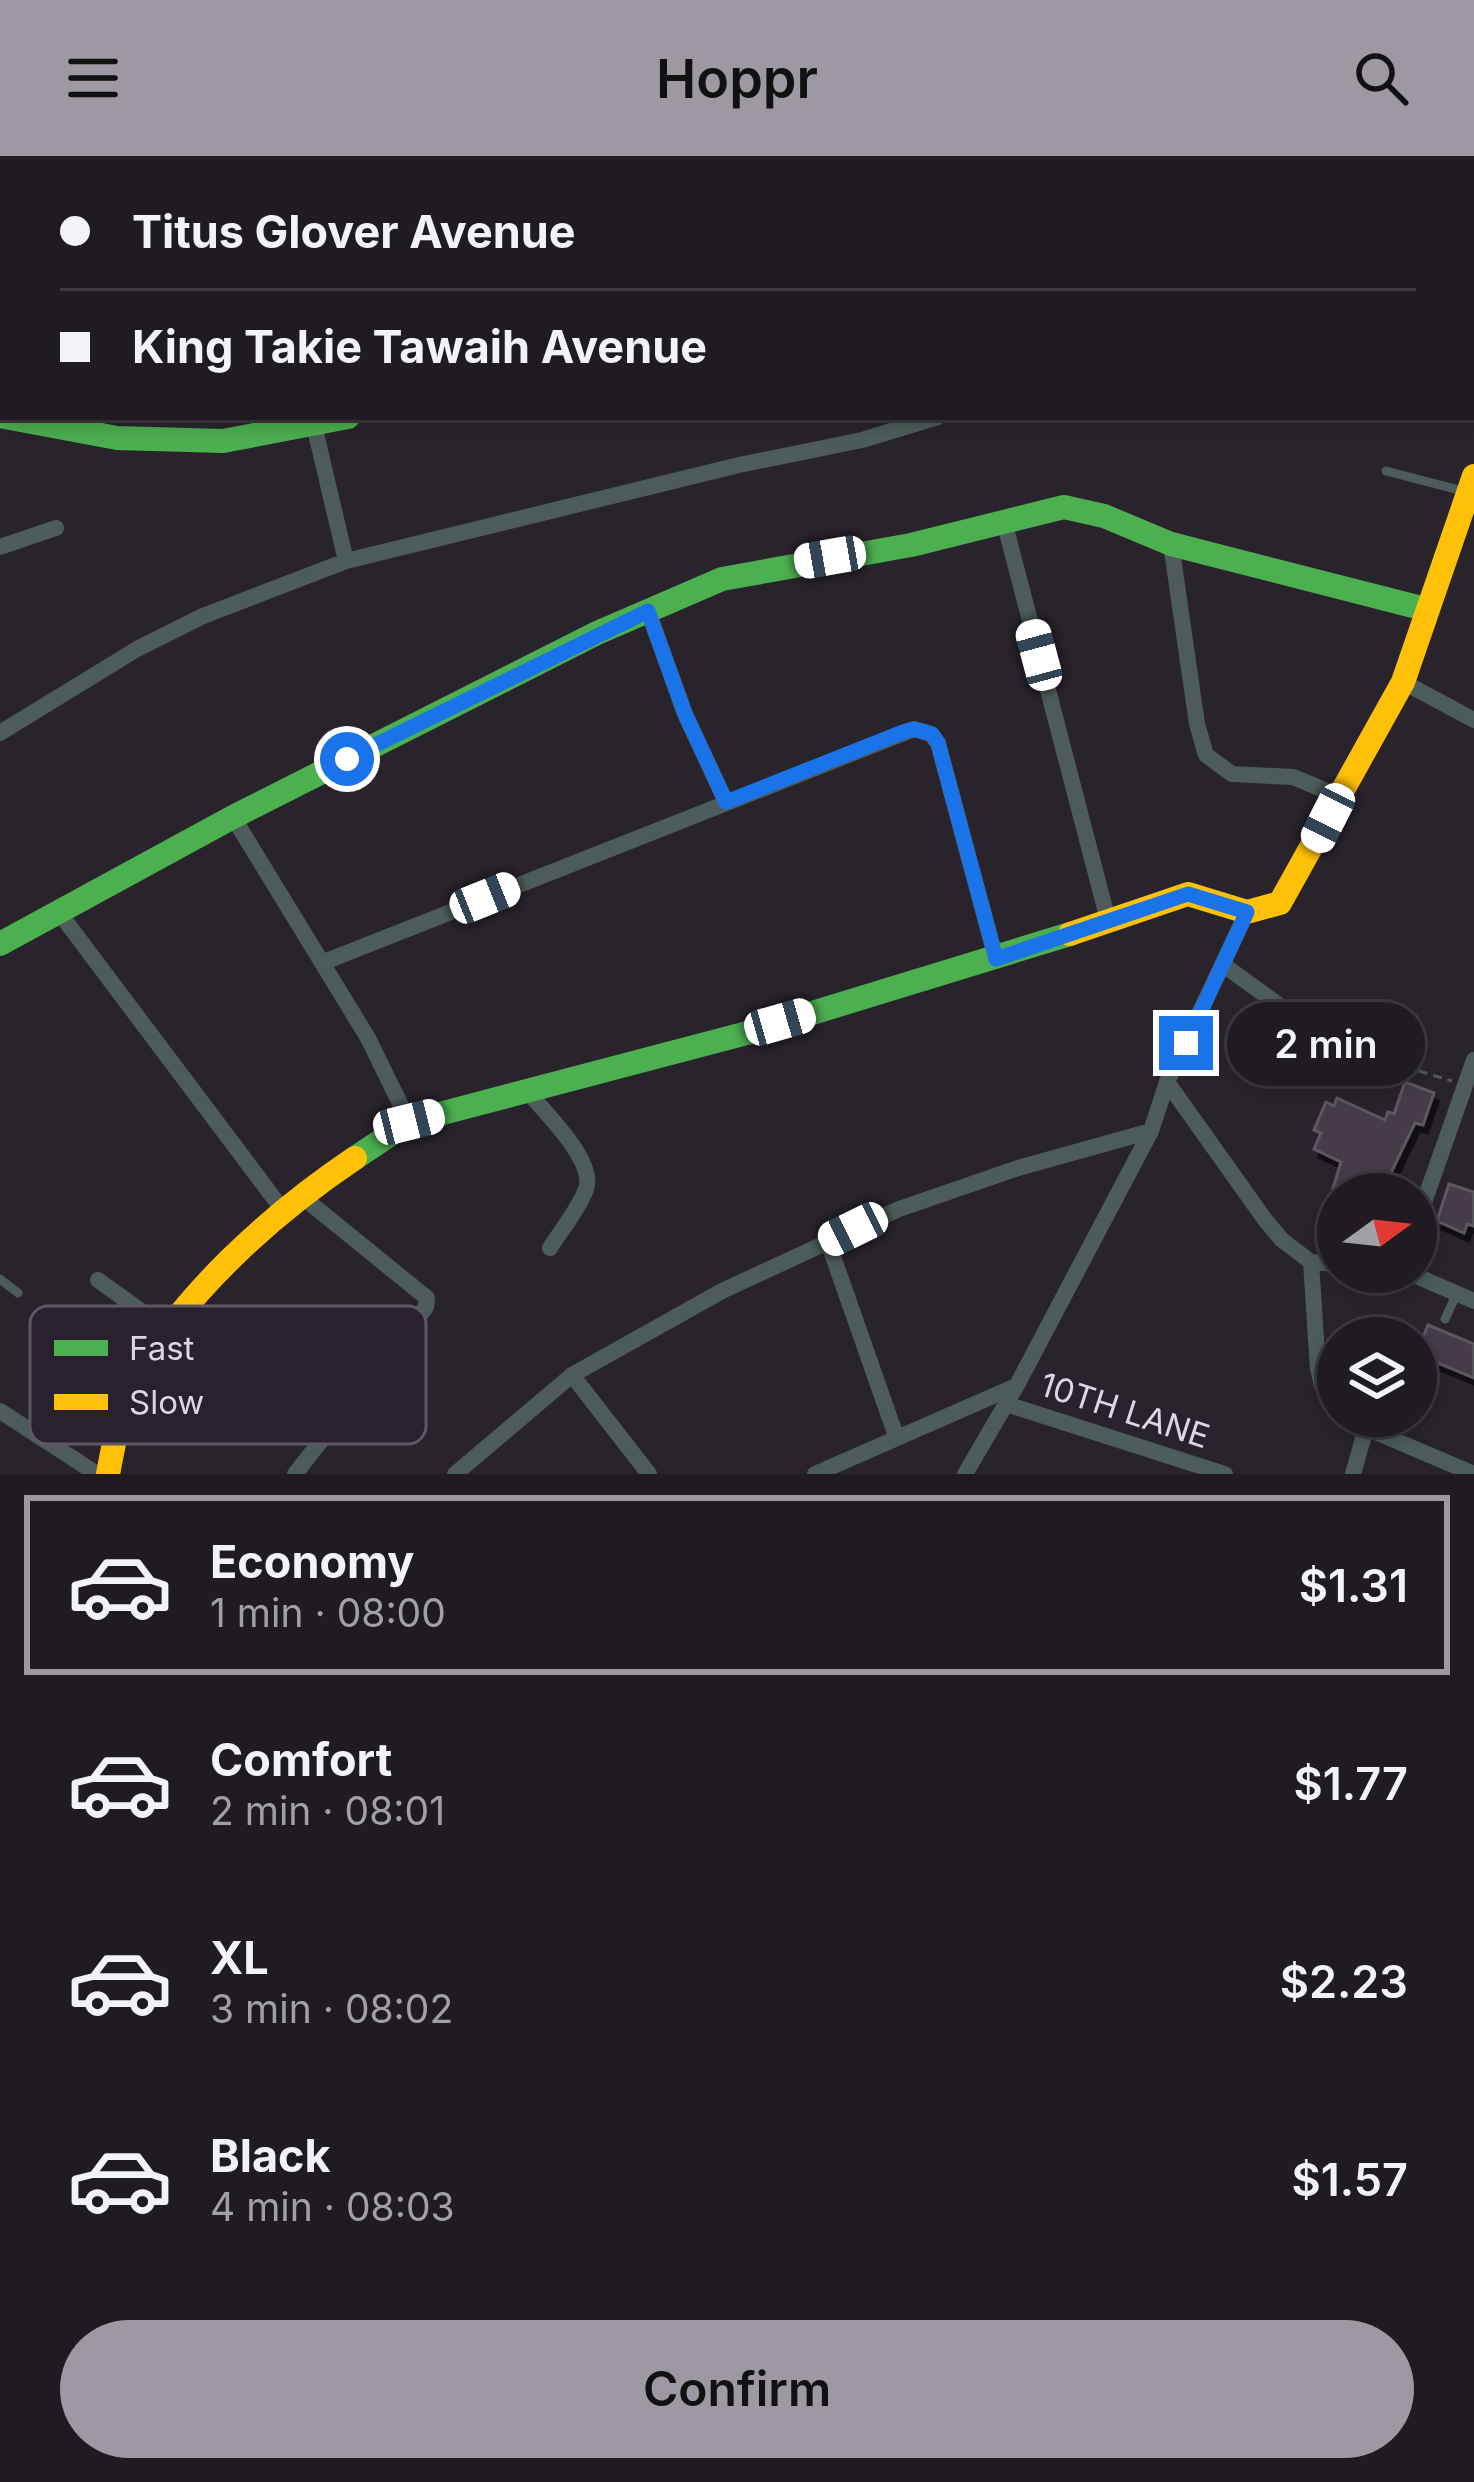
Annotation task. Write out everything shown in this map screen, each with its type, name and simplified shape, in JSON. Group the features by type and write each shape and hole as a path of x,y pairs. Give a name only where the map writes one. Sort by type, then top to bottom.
{"street":[{"path":"21,420 117,438 333,420"},
{"path":"0,733 137,649 203,616 346,561 739,465 862,440 928,420"},
{"path":"314,424 346,561"},
{"path":"190,1306 214,1276 292,1204 409,1122 996,959 1188,894 1247,912 1280,903 1403,682 1425,609 1472,487"},
{"path":"0,944 232,817 722,579 911,545 1064,507 1171,544 1425,609"},
{"path":"1004,521 1109,923"},
{"path":"0,548 56,528"},
{"path":"1171,544 1206,755 1232,773 1293,777 1339,796"},
{"path":"648,611 685,714 726,802"},
{"path":"1403,682 1474,720"},
{"path":"324,962 914,729 932,734 938,743 996,959"},
{"path":"232,817 324,962 409,1122"},
{"path":"58,911 292,1204 427,1298 426,1307"},
{"path":"965,1474 1150,1131 1167,1082 1247,912"},
{"path":"1225,966 1334,1046"},
{"path":"1434,1173 1474,1060"},
{"path":"1167,1082 1266,1221 1282,1240 1317,1262"},
{"path":"527,1092 578,1152 588,1177 586,1190 550,1248"},
{"path":"454,1474 572,1375 722,1292 899,1209 1150,1131"},
{"path":"828,1241 896,1436"},
{"path":"1311,1262 1317,1354"},
{"path":"98,1280 134,1306"},
{"path":"1437,1285 1465,1297"},
{"path":"572,1375 650,1474"},
{"path":"815,1474 1017,1385"},
{"name":"10TH LANE","path":"1006,1404 1169,1466 1225,1474"},
{"path":"0,1411 30,1430"},
{"path":"1352,1474 1357,1437"},
{"path":"1392,1437 1474,1474"},
{"path":"51,1444 97,1474"},
{"path":"108,1474 114,1444"},
{"path":"296,1474 319,1444"}],"lane":[{"path":"1386,471 1472,487"},
{"path":"0,1279 18,1293"},
{"path":"1445,1319 1465,1297"}],"path":[{"path":"1334,1046 1465,1085"}],"building":[{"path":"1405,1082 1434,1093 1423,1125 1415,1123 1391,1173 1338,1173 1341,1162 1314,1149 1321,1133 1314,1130 1326,1102 1334,1106 1337,1098 1385,1120 1388,1112 1394,1114"},
{"path":"1449,1184 1474,1192 1474,1226 1467,1224 1464,1233 1437,1221"},
{"path":"1437,1329 1474,1344 1474,1378 1437,1363"}],"traffic: fast":[{"path":"21,420 117,438 223,441 332,420"},
{"path":"0,944 233,817 597,633 722,579 911,545 1064,507 1104,516 1171,544 1425,609"},
{"path":"355,1158 409,1122 747,1033 1070,934"}],"traffic: slow":[{"path":"1070,934 1188,894 1247,912 1280,903 1403,682 1474,476"},
{"path":"187,1306 261,1230 355,1158"},
{"path":"108,1474 115,1444"}],"route":[{"path":"347,759 648,611 685,714 726,802 903,732 914,729 932,734 996,959 1188,894 1247,912 1186,1043"}]}
